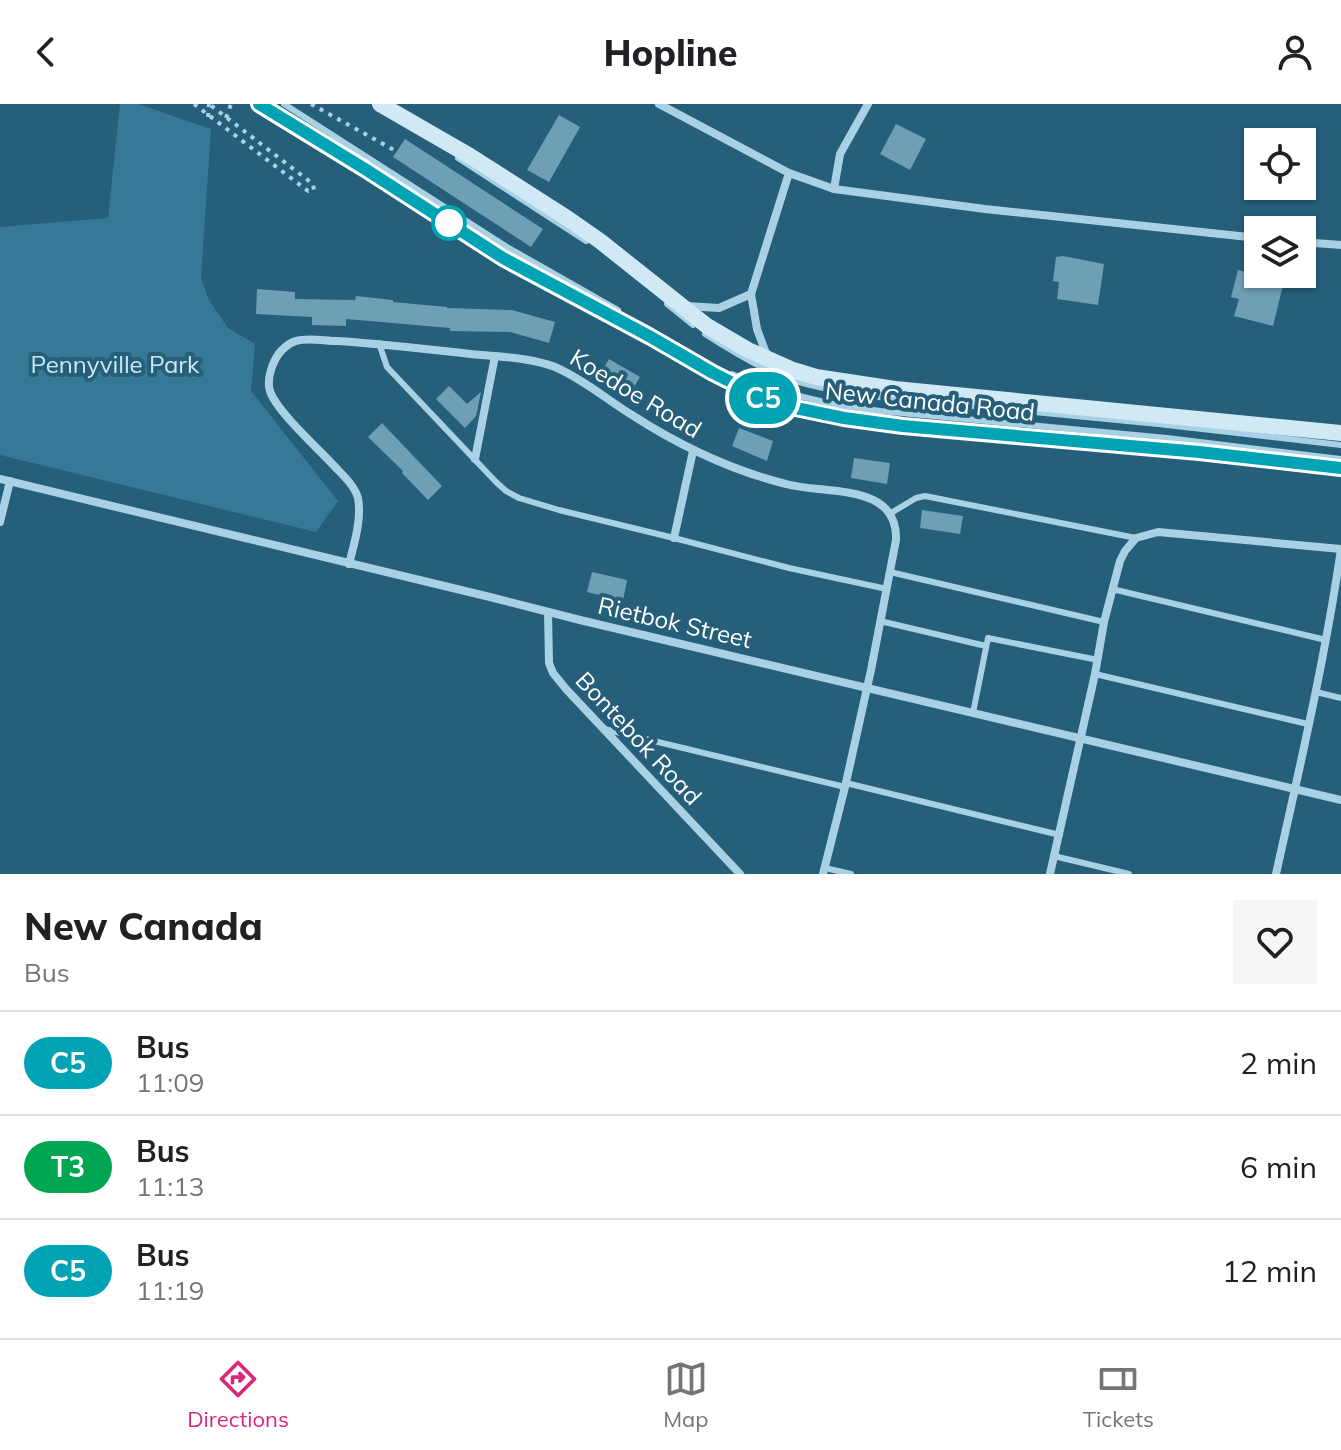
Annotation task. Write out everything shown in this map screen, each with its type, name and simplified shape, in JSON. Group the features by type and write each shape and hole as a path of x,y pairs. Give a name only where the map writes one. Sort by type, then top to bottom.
{"main road":[{"name":"New Canada Road","path":"259,104 503,258 713,373 786,406 903,426 1341,468"},
{"name":"New Canada Road","path":"380,104 447,142 567,218 707,326 769,361 816,377 895,389 1341,433"}],"street":[{"path":"659,104 789,173 834,189 985,209 1244,237"},
{"path":"834,189 840,154 868,104"},
{"path":"769,361 757,329 751,294 789,173"},
{"path":"1316,243 1341,245"},
{"path":"681,306 719,308 751,294"},
{"name":"Koedoe Road","path":"349,564 357,521 357,494 271,394 269,382 275,360 282,350 296,340 379,343 495,356 556,368 693,451 744,473 772,481 863,496 884,505 891,513"},
{"path":"475,459 495,356"},
{"path":"674,538 693,451"},
{"name":"Rietbok Street","path":"0,479 1341,800"},
{"path":"0,522 10,481"},
{"path":"824,871 887,589 896,528 891,513"},
{"path":"1050,874 1104,622 1125,551 1136,538 1150,533 1170,532 1341,549 1337,611 1326,640 1276,874"},
{"name":"Bontebok Road","path":"548,612 548,658 551,668 566,689 740,874"}],"lane":[{"name":"New Canada Road","path":"284,104 561,279 723,370 765,388 837,405 880,411 1167,438 1341,459"},
{"name":"New Canada Road","path":"369,104 423,135 597,248 707,335 751,362 786,378 857,395 1341,445"},
{"path":"379,343 387,367 506,491 519,498 789,568 887,589"},
{"path":"891,513 925,496 1136,538"},
{"path":"890,572 1104,622"},
{"path":"1112,589 1326,640"},
{"path":"880,621 986,646"},
{"path":"973,713 988,638 1098,660"},
{"path":"1095,674 1308,724"},
{"path":"1316,692 1341,698"},
{"path":"604,729 1060,835"},
{"path":"1054,856 1129,874"},
{"path":"824,871 851,874"}],"path":[{"path":"194,104 308,191 314,190 313,184 209,104"},
{"path":"208,117 209,104"},
{"path":"226,118 231,104"},
{"path":"311,104 394,150"}],"green space":[{"name":"Pennyville Park","path":"120,104 138,104 211,129 201,278 209,300 228,328 255,344 251,391 338,501 316,532 0,455 0,227 108,218"}],"building":[{"path":"559,115 580,127 549,182 527,170"},
{"path":"896,124 926,139 910,170 880,154"},
{"path":"405,139 543,229 531,247 393,157"},
{"path":"1056,257 1104,264 1098,305 1057,299 1059,282 1053,281"},
{"path":"1238,270 1244,271 1244,288 1282,288 1273,326 1234,316 1239,299 1231,297"},
{"path":"257,289 295,292 295,299 355,300 356,296 447,308 512,310 555,322 549,343 510,332 450,331 450,328 346,319 346,326 312,325 312,317 256,314"},
{"path":"609,359 640,377 630,394 600,375"},
{"path":"449,386 467,404 481,392 476,416 465,428 436,399"},
{"path":"382,423 442,486 428,500 368,437"},
{"path":"739,428 773,441 767,461 732,446"},
{"path":"854,458 890,463 887,484 851,478"},
{"path":"922,510 963,516 960,534 920,528"},
{"path":"592,572 627,580 623,601 587,592"}],"bus line":[{"name":"C5","path":"259,104 543,281 713,373 786,406 903,426 1341,468"}]}
